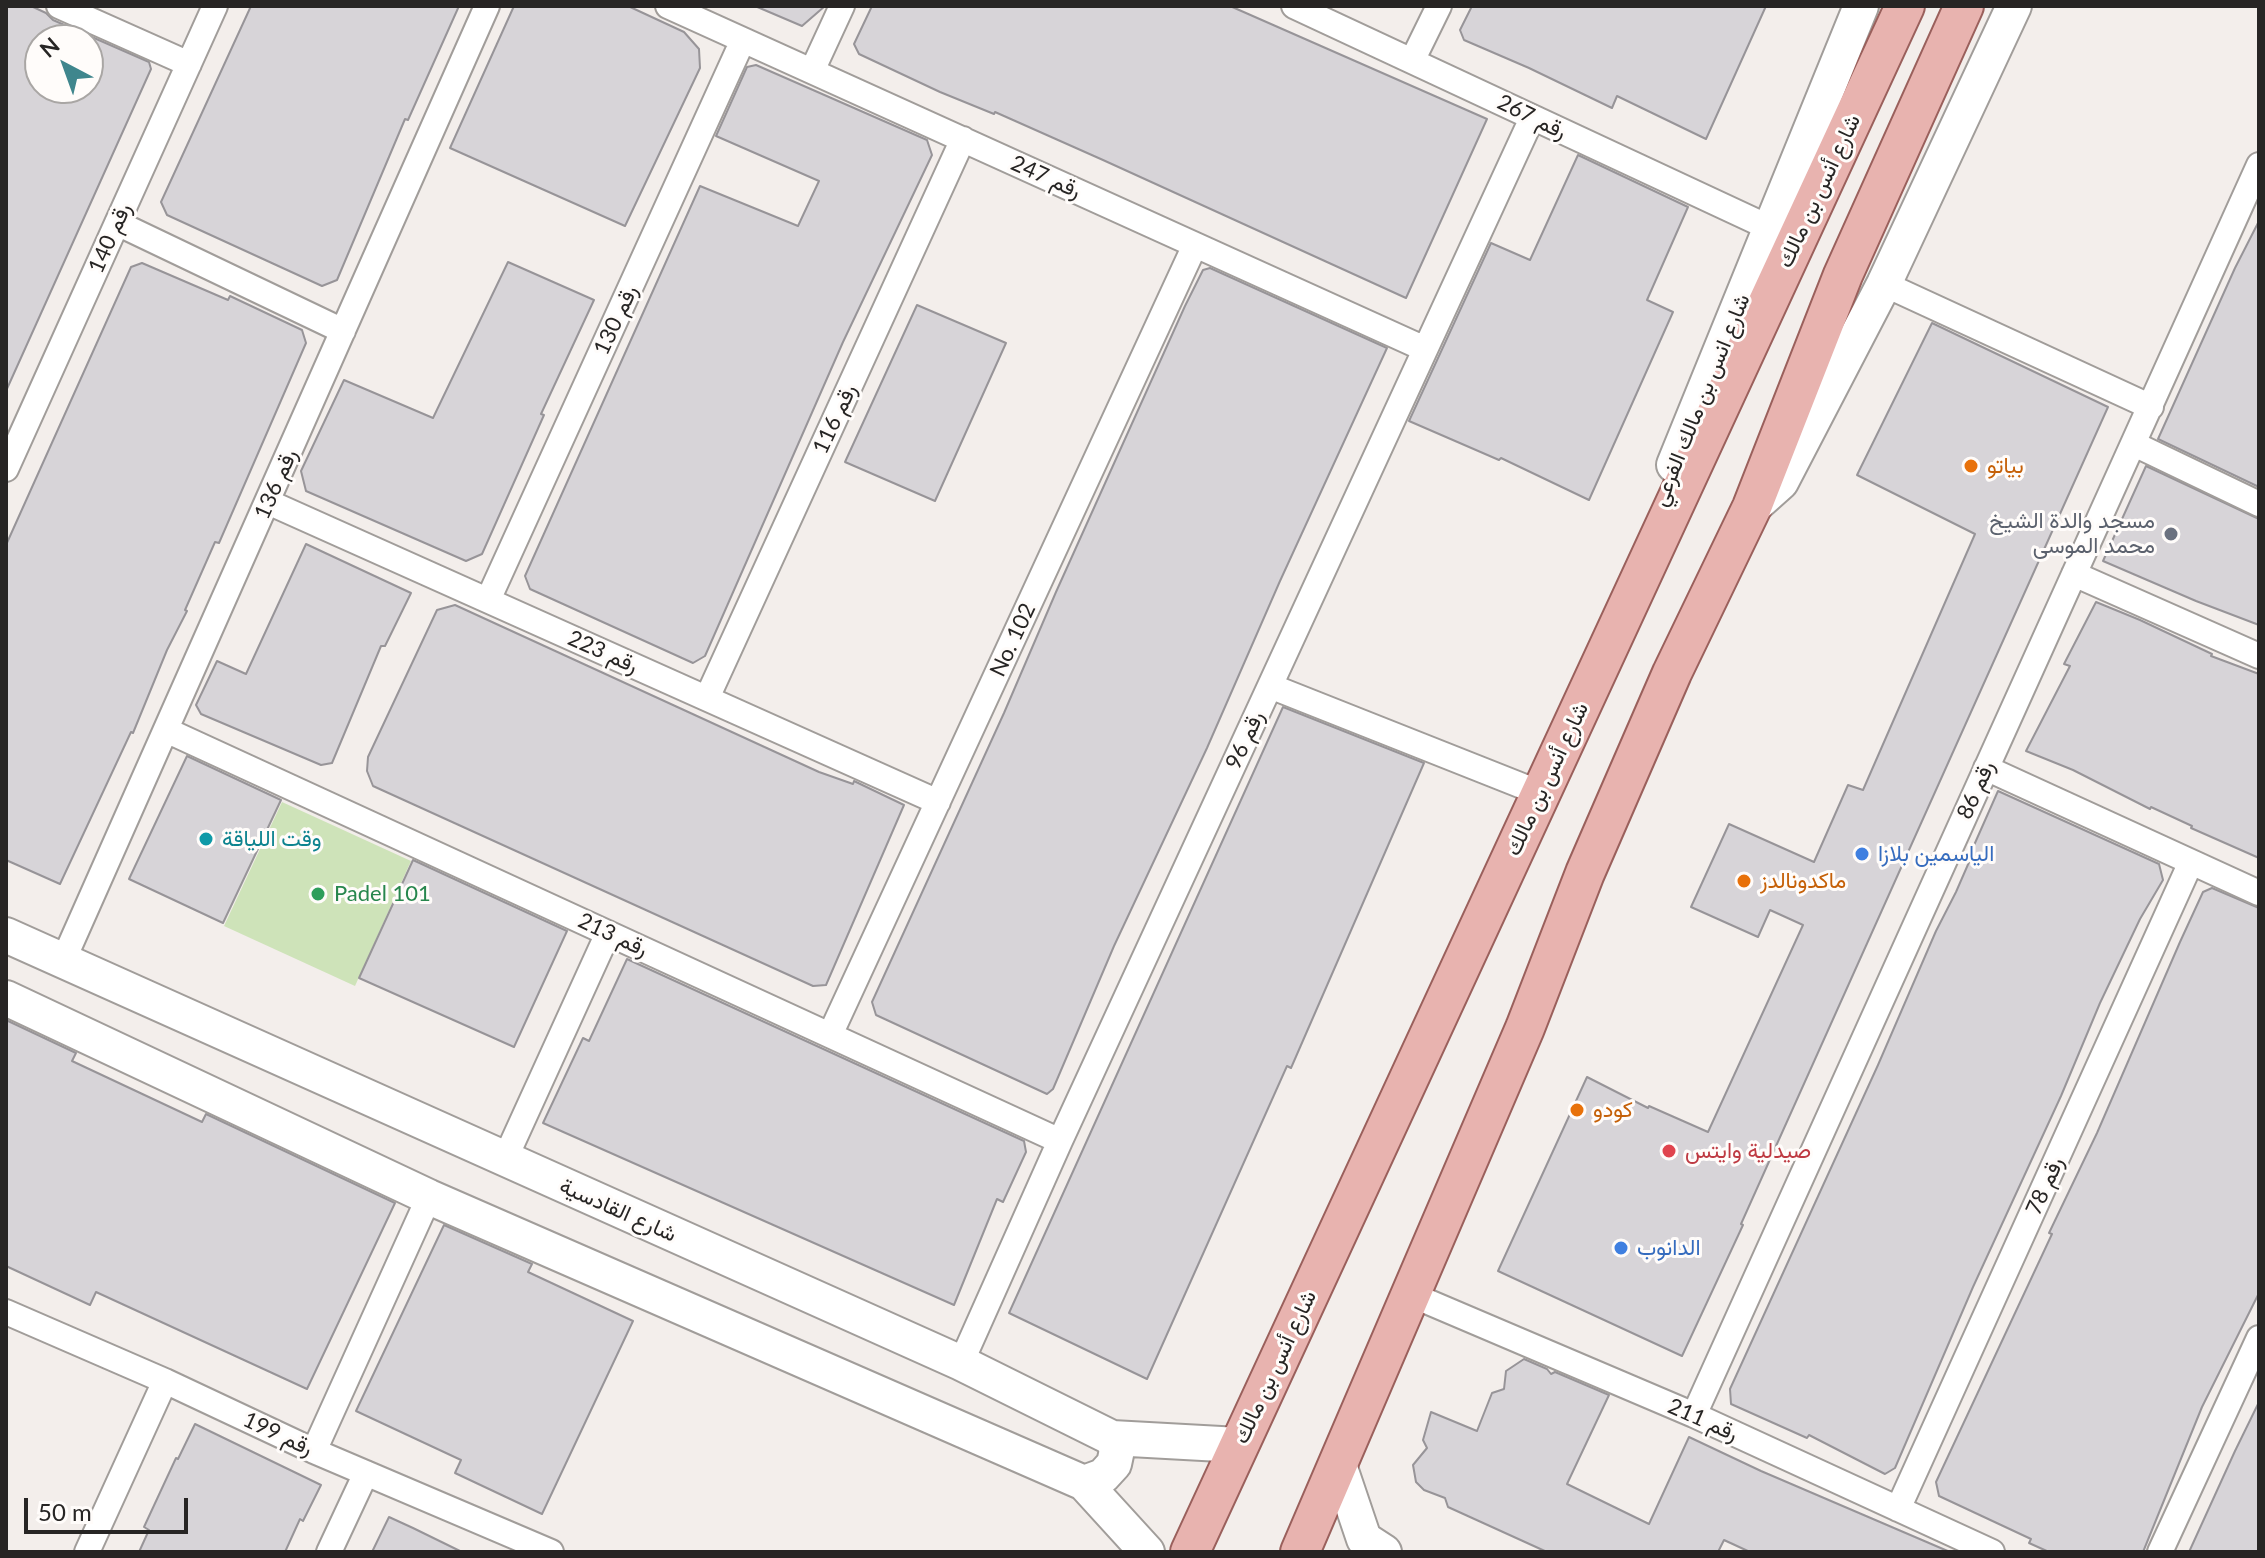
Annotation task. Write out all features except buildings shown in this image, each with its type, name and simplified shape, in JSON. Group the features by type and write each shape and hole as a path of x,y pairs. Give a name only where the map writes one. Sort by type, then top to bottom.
{"main road":[{"name":"شارع أنس بن مالك","path":"1190,1552 1905,6"},
{"path":"1300,1552 1525,1028 1616,802 1672,673 1752,507 1843,275 1964,6"}],"street":[{"path":"59,6 189,64"},
{"name":"رقم 140","path":"6,469 215,6"},
{"name":"رقم 136","path":"63,961 487,6"},
{"name":"رقم 247","path":"668,6 1425,349"},
{"path":"812,71 842,6"},
{"name":"رقم 267","path":"1294,6 1770,228"},
{"path":"1413,59 1439,6"},
{"name":"شارع انس بن مالك الفرعي","path":"1540,793 1861,6"},
{"path":"1752,507 1781,482 1884,284 2014,6"},
{"name":"رقم 130","path":"488,600 743,40"},
{"name":"رقم 96","path":"961,1363 1060,1141 1532,118"},
{"name":"رقم 116","path":"707,698 963,139"},
{"name":"رقم 86","path":"1694,1415 2259,165"},
{"path":"117,223 343,331"},
{"name":"No. 102","path":"830,1035 1195,245"},
{"path":"1884,284 2151,407"},
{"path":"2134,444 2259,504"},
{"name":"رقم 223","path":"268,502 938,802"},
{"path":"2074,574 2259,656"},
{"path":"1270,686 1540,793"},
{"name":"رقم 213","path":"166,730 1060,1141"},
{"path":"1986,768 2259,893"},
{"name":"رقم 78","path":"1898,1509 2191,862"},
{"path":"505,1159 608,933"},
{"name":"شارع القادسية","path":"6,935 961,1363 1112,1438 1239,1445"},
{"path":"6,998 429,1197 1084,1483 1147,1552"},
{"path":"314,1451 429,1197"},
{"name":"رقم 211","path":"1412,1295 1694,1415 1992,1552"},
{"name":"رقم 199","path":"6,1312 165,1381 314,1451 551,1552"},
{"path":"2160,1552 2259,1338"},
{"path":"87,1552 165,1381"},
{"path":"1084,1483 1103,1476 1114,1464 1117,1450 1112,1438"},
{"path":"1339,1465 1364,1539 1384,1552"},
{"path":"329,1552 366,1473"}],"green space":[{"name":"Padel 101","path":"282,802 411,861 355,986 224,926"}],"place":[{"name":"بياتو","path":"1971,466"},
{"name":"مسجد والدة الشيخ محمد الموسى","path":"2171,534"},
{"name":"وقت اللياقة","path":"206,839"},
{"name":"الياسمين بلازا","path":"1862,854"},
{"name":"ماكدونالدز","path":"1744,881"},
{"name":"Padel 101","path":"318,894"},
{"name":"كودو","path":"1577,1110"},
{"name":"صيدلية وايتس","path":"1669,1151"},
{"name":"الدانوب","path":"1621,1248"}]}
